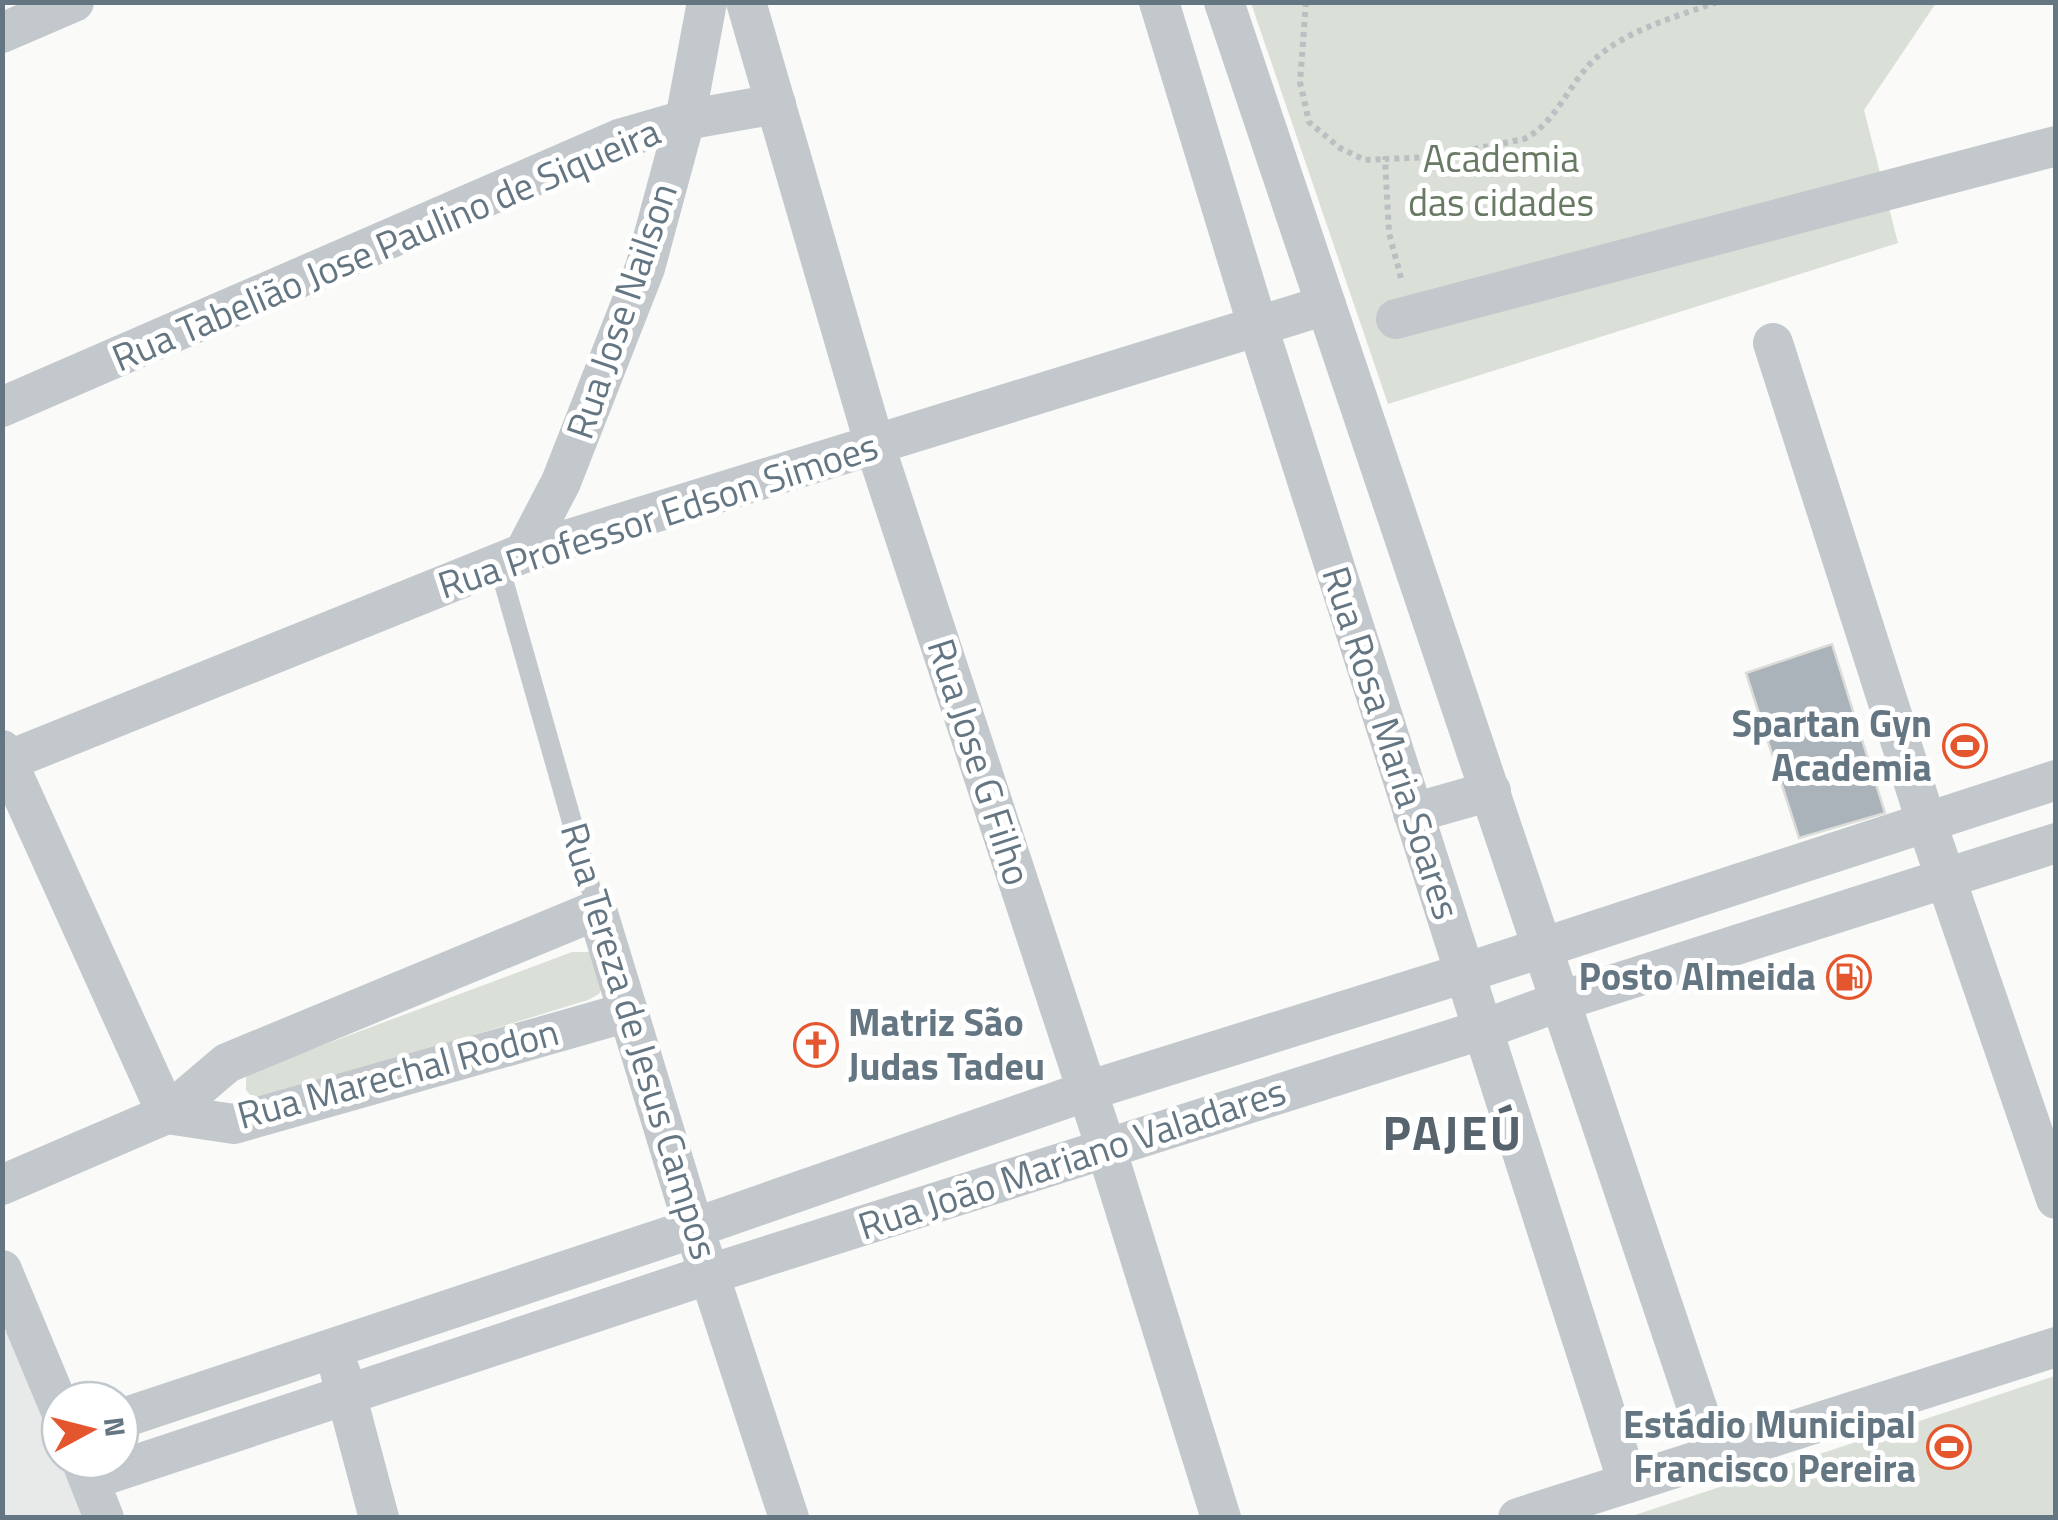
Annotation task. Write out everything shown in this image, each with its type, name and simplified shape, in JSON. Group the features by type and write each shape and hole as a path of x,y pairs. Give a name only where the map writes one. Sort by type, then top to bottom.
{"street":[{"path":"2,33 74,2"},
{"name":"Rua Jose Nailson","path":"511,557 561,482 645,268 684,120 707,2"},
{"name":"Rua Jose G Filho","path":"746,2 875,446 1106,1148 1221,1518"},
{"name":"Rua Rosa Maria Soares","path":"1159,2 1258,327 1628,1483"},
{"name":"Rua Rosa Maria Soares","path":"1224,2 1713,1455"},
{"path":"1188,96 1249,78"},
{"name":"Rua Tabelião Jose Paulino de Siqueira","path":"2,406 619,138 684,120 776,104"},
{"path":"1396,319 2056,146"},
{"name":"Rua Professor Edson Simoes","path":"4,758 511,557 1326,306"},
{"path":"1773,343 1926,822 2056,1199"},
{"path":"4,758 167,1114"},
{"name":"Rua João Mariano Valadares","path":"140,1412 694,1228 1087,1091 1465,973 2056,780"},
{"path":"1413,813 1491,791"},
{"name":"Rua João Mariano Valadares","path":"140,1454 346,1394 2056,843"},
{"path":"2,1185 167,1114 227,1063 596,910"},
{"name":"Rua Tereza de Jesus Campos","path":"596,910 789,1518"},
{"name":"Rua Marechal Rodon","path":"167,1114 234,1124 628,1012"},
{"path":"4,1281 47,1380"},
{"path":"1518,1518 2056,1346"},
{"path":"333,1348 379,1518"},
{"path":"90,1480 104,1518"}],"lane":[{"name":"Rua Tereza de Jesus Campos","path":"511,557 596,910"}],"path":[{"path":"1306,2 1300,82 1309,122 1340,148 1366,160 1434,158 1524,139 1537,132 1596,58 1650,27 1716,2"},
{"path":"1386,159 1390,233 1401,272 1396,319"}],"shaded area":[{"path":"10,1331 40,1407 40,1480 68,1480 83,1517 3,1517 2,1333"}],"green space":[{"name":"Academia das cidades","path":"1251,3 1936,3 1864,110 1898,243 1388,404"},
{"path":"572,952 590,952 605,982 599,994 588,1000 268,1098 252,1097 246,1090 246,1077 259,1069"},
{"name":"Estádio Municipal Francisco Pereira","path":"2055,1376 2055,1517 1629,1517"}],"building":[{"path":"1832,644 1885,813 1799,838 1746,673"}],"place":[{"name":"Spartan Gyn Academia","path":"1965,746"},
{"name":"Posto Almeida","path":"1849,977"},
{"name":"Matriz São Judas Tadeu","path":"816,1045"},
{"name":"Estádio Municipal Francisco Pereira","path":"1949,1447"}],"district":[{"name":"PAJEÚ","path":"1453,1133"}]}
